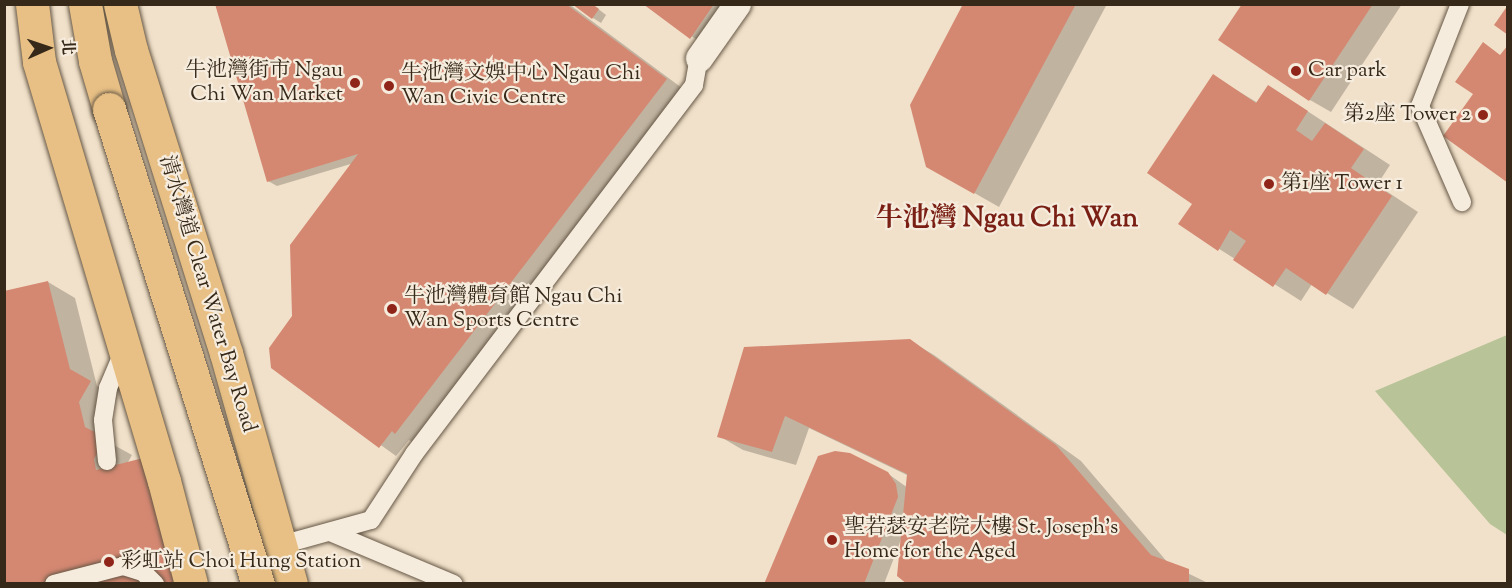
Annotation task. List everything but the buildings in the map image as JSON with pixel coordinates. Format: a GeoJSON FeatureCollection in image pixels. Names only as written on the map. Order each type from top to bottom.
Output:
{"type":"FeatureCollection","features":[{"type":"Feature","properties":{"kind":"main road"},"geometry":{"type":"LineString","coordinates":[[30,4],[39,62],[191,584]]}},
{"type":"Feature","properties":{"kind":"main road"},"geometry":{"type":"LineString","coordinates":[[85,4],[94,61],[258,584]]}},
{"type":"Feature","properties":{"kind":"main road","name":"清水灣道 Clear Water Bay Road"},"geometry":{"type":"LineString","coordinates":[[120,4],[131,50],[223,342],[291,584]]}},
{"type":"Feature","properties":{"kind":"street"},"geometry":{"type":"LineString","coordinates":[[699,58],[737,4]]}},
{"type":"Feature","properties":{"kind":"lane"},"geometry":{"type":"LineString","coordinates":[[1460,4],[1420,105],[1462,202]]}},
{"type":"Feature","properties":{"kind":"lane"},"geometry":{"type":"LineString","coordinates":[[281,545],[371,520],[414,454],[694,85],[699,58]]}},
{"type":"Feature","properties":{"kind":"lane"},"geometry":{"type":"LineString","coordinates":[[107,461],[103,420],[108,388],[124,348]]}},
{"type":"Feature","properties":{"kind":"lane"},"geometry":{"type":"LineString","coordinates":[[330,532],[454,584]]}},
{"type":"Feature","properties":{"kind":"lane"},"geometry":{"type":"LineString","coordinates":[[54,584],[94,578],[123,566],[143,572],[155,584]]}},
{"type":"Feature","properties":{"kind":"green space"},"geometry":{"type":"Polygon","coordinates":[[[1507,335],[1507,535],[1490,524],[1375,391],[1507,335]]]}},
{"type":"Feature","properties":{"kind":"place","name":"Car park"},"geometry":{"type":"Point","coordinates":[1296,71]}},
{"type":"Feature","properties":{"kind":"place","name":"牛池灣街市 Ngau Chi Wan Market"},"geometry":{"type":"Point","coordinates":[355,83]}},
{"type":"Feature","properties":{"kind":"place","name":"牛池灣文娛中心 Ngau Chi Wan Civic Centre"},"geometry":{"type":"Point","coordinates":[389,86]}},
{"type":"Feature","properties":{"kind":"place","name":"第2座 Tower 2"},"geometry":{"type":"Point","coordinates":[1483,115]}},
{"type":"Feature","properties":{"kind":"place","name":"第1座 Tower 1"},"geometry":{"type":"Point","coordinates":[1269,184]}},
{"type":"Feature","properties":{"kind":"place","name":"牛池灣體育館 Ngau Chi Wan Sports Centre"},"geometry":{"type":"Point","coordinates":[392,309]}},
{"type":"Feature","properties":{"kind":"place","name":"聖若瑟安老院大樓 St. Joseph's Home for the Aged"},"geometry":{"type":"Point","coordinates":[832,540]}},
{"type":"Feature","properties":{"kind":"place","name":"彩虹站 Choi Hung Station"},"geometry":{"type":"Point","coordinates":[109,562]}},
{"type":"Feature","properties":{"kind":"district","name":"牛池灣 Ngau Chi Wan"},"geometry":{"type":"Point","coordinates":[1007,220]}}]}
